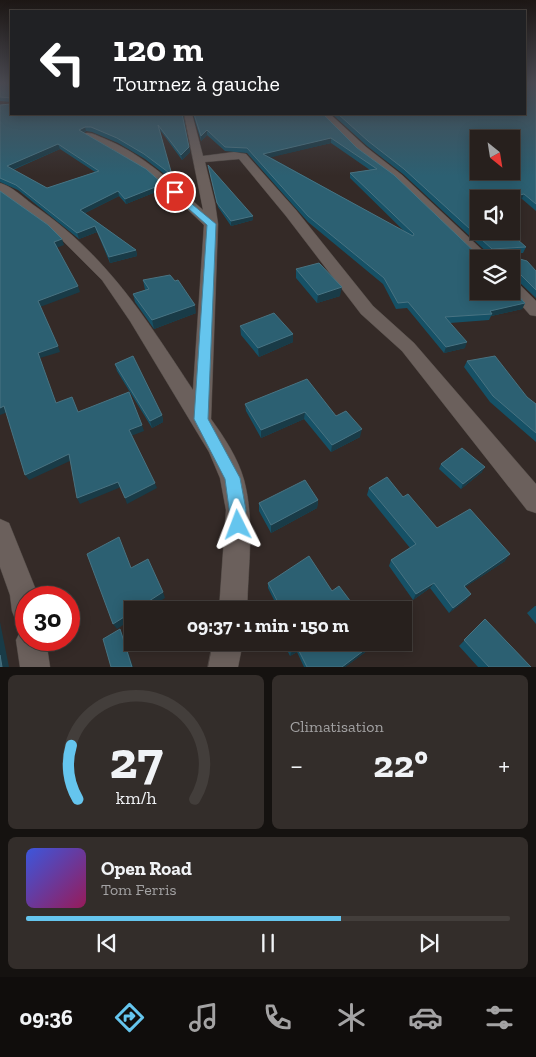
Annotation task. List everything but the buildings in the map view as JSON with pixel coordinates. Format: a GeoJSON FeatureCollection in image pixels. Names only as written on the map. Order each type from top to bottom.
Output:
{"type":"FeatureCollection","features":[{"type":"Feature","properties":{"kind":"street"},"geometry":{"type":"LineString","coordinates":[[188,115],[210,203],[211,224],[201,419]]}},
{"type":"Feature","properties":{"kind":"street"},"geometry":{"type":"LineString","coordinates":[[325,115],[398,177],[475,250]]}},
{"type":"Feature","properties":{"kind":"street"},"geometry":{"type":"LineString","coordinates":[[87,135],[116,147],[140,162],[160,177],[211,224]]}},
{"type":"Feature","properties":{"kind":"street"},"geometry":{"type":"LineString","coordinates":[[198,160],[234,155],[242,156],[285,206],[367,310],[408,347],[536,502]]}},
{"type":"Feature","properties":{"kind":"street"},"geometry":{"type":"LineString","coordinates":[[0,187],[56,226],[107,277],[137,318],[170,373],[201,419],[232,478],[238,510],[233,601]]}},
{"type":"Feature","properties":{"kind":"street"},"geometry":{"type":"LineString","coordinates":[[520,294],[536,311]]}},
{"type":"Feature","properties":{"kind":"street"},"geometry":{"type":"LineString","coordinates":[[0,532],[21,586]]}},
{"type":"Feature","properties":{"kind":"street"},"geometry":{"type":"LineString","coordinates":[[33,651],[35,667]]}},
{"type":"Feature","properties":{"kind":"street"},"geometry":{"type":"LineString","coordinates":[[223,667],[226,651]]}},
{"type":"Feature","properties":{"kind":"route"},"geometry":{"type":"LineString","coordinates":[[175,192],[211,224],[201,419],[218,448],[232,478],[238,510],[238,525]]}}]}
